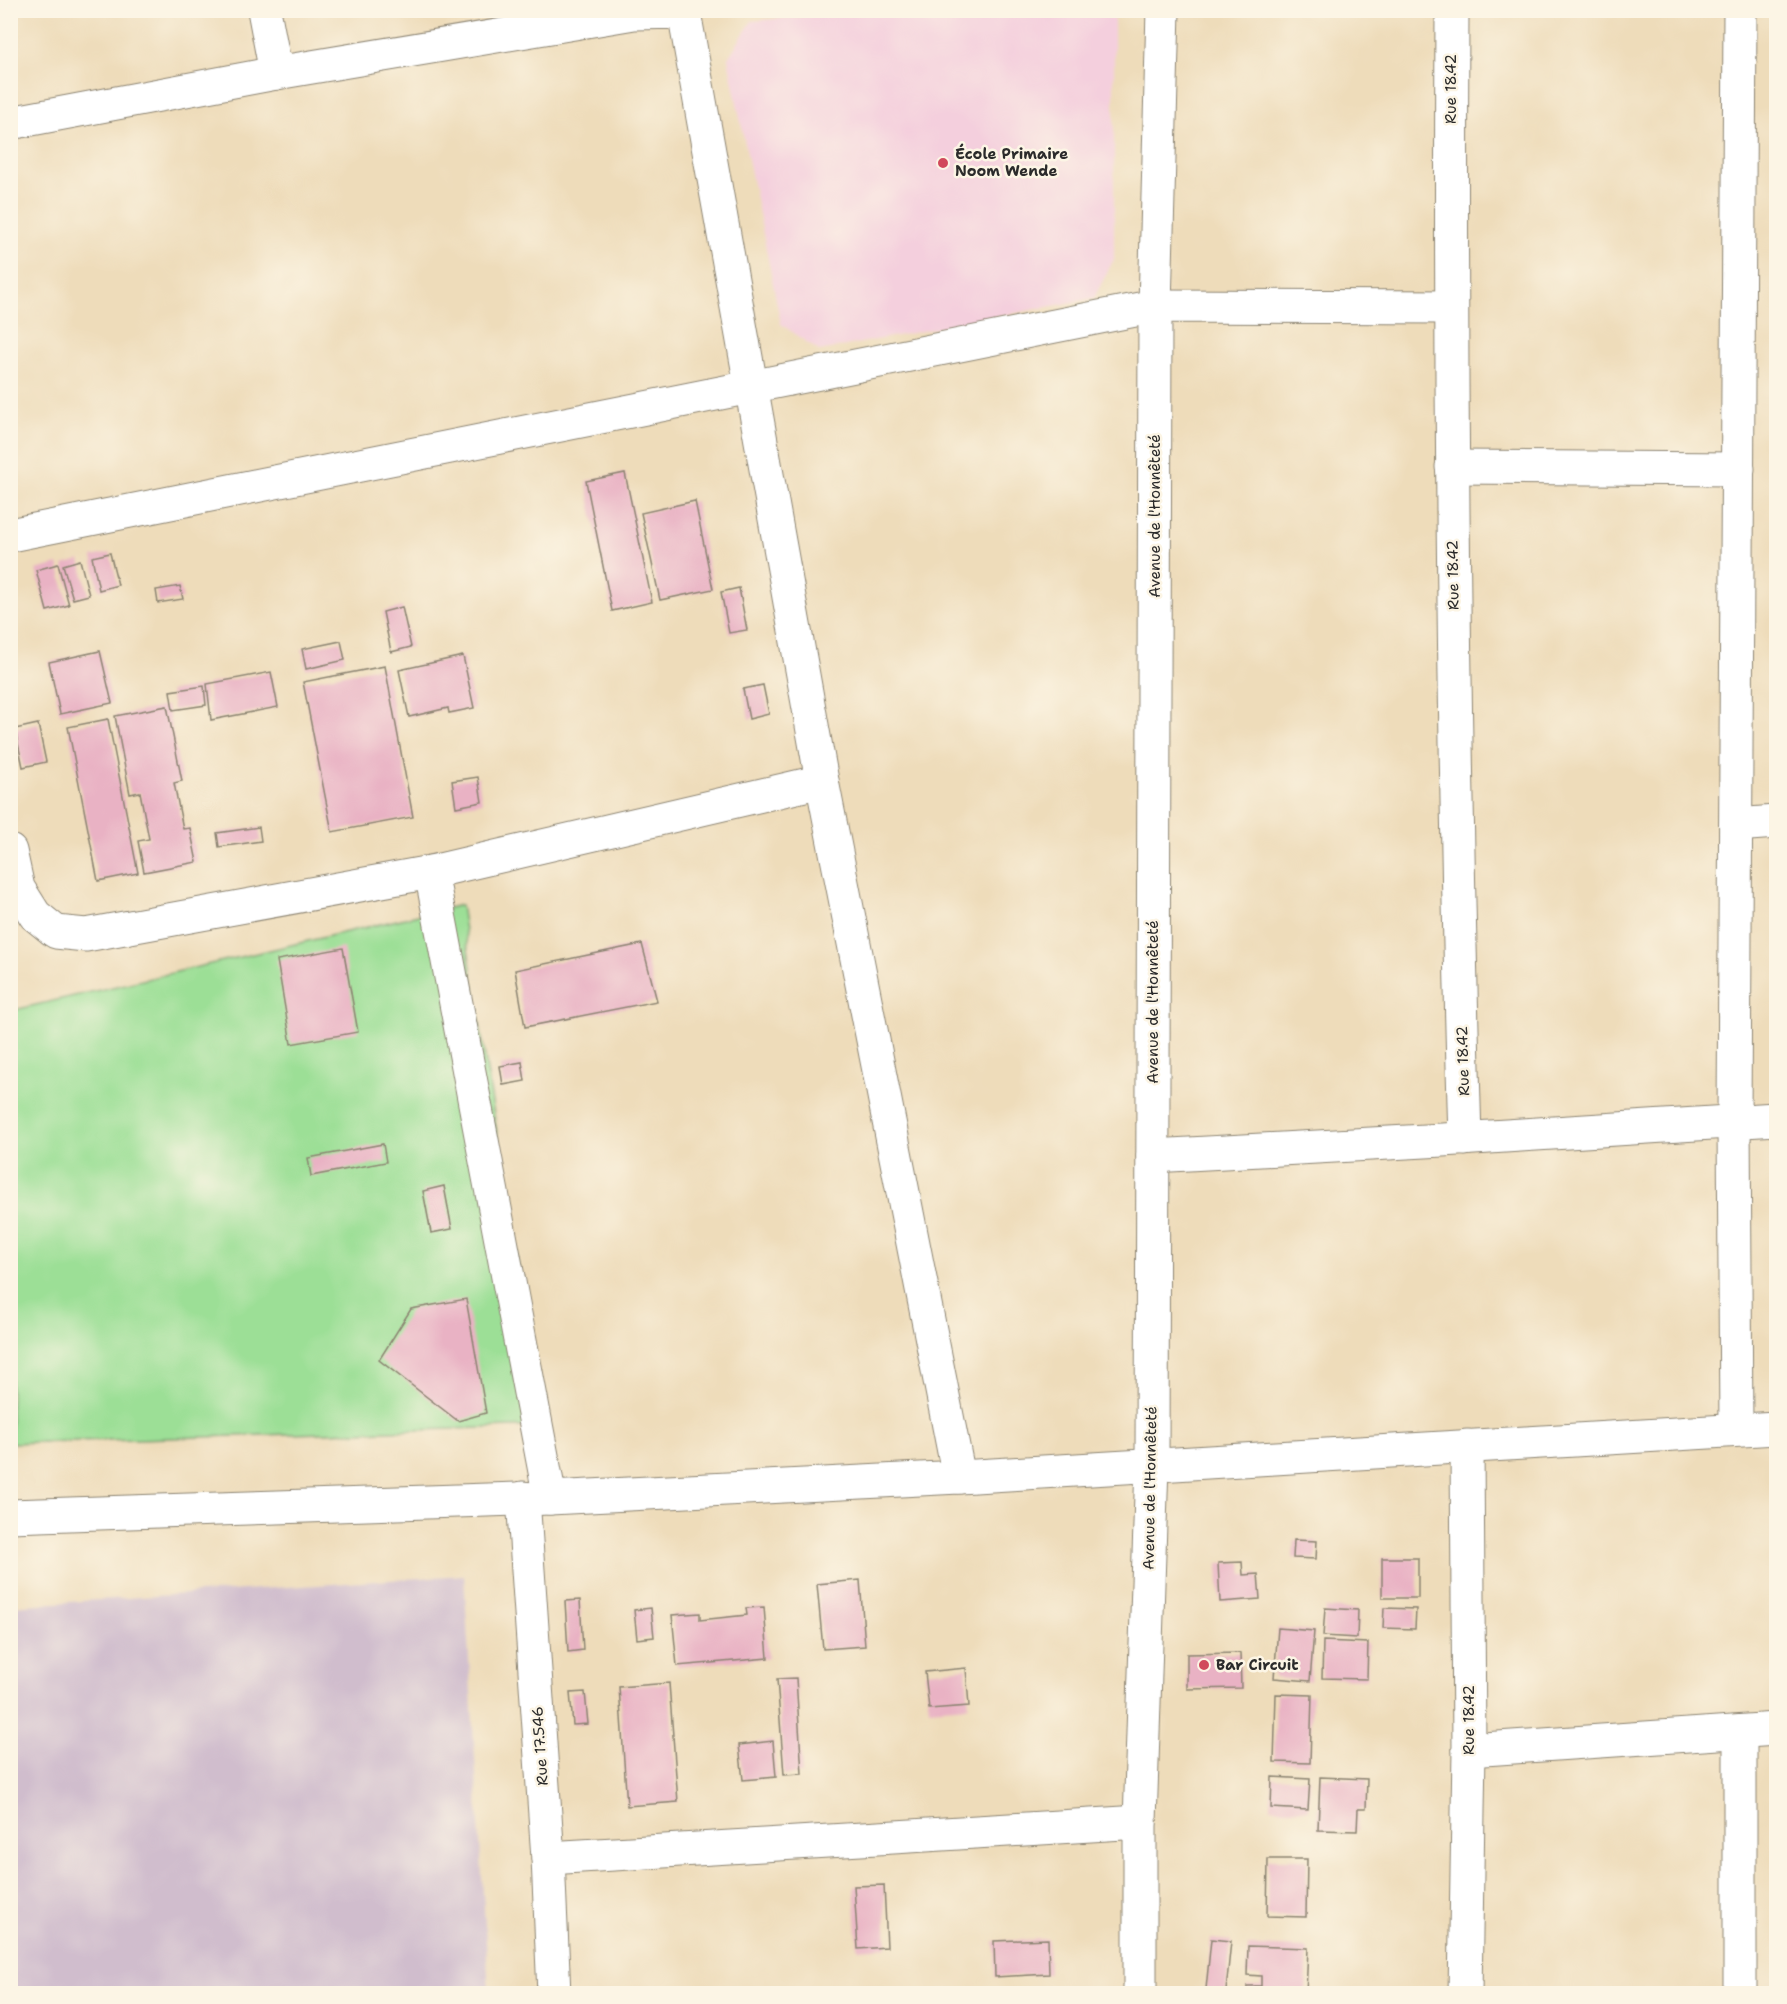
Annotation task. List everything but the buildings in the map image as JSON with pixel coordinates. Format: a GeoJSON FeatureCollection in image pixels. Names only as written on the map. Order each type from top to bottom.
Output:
{"type":"FeatureCollection","features":[{"type":"Feature","properties":{"kind":"street"},"geometry":{"type":"LineString","coordinates":[[264,10],[276,73]]}},
{"type":"Feature","properties":{"kind":"street","name":"Avenue de l'Honnêteté"},"geometry":{"type":"LineString","coordinates":[[1140,1994],[1140,1822],[1152,1465],[1155,306],[1163,10]]}},
{"type":"Feature","properties":{"kind":"street","name":"Rue 18.42"},"geometry":{"type":"LineString","coordinates":[[1452,10],[1450,307],[1458,887],[1465,1139]]}},
{"type":"Feature","properties":{"kind":"street"},"geometry":{"type":"LineString","coordinates":[[1736,1431],[1734,1121],[1740,10]]}},
{"type":"Feature","properties":{"kind":"street"},"geometry":{"type":"LineString","coordinates":[[10,123],[276,73],[634,12],[684,12],[822,781],[959,1477]]}},
{"type":"Feature","properties":{"kind":"street"},"geometry":{"type":"LineString","coordinates":[[10,536],[1155,306],[1450,307]]}},
{"type":"Feature","properties":{"kind":"street"},"geometry":{"type":"LineString","coordinates":[[1452,467],[1738,469]]}},
{"type":"Feature","properties":{"kind":"street"},"geometry":{"type":"LineString","coordinates":[[10,851],[18,888],[35,915],[56,932],[86,935],[431,872],[822,781]]}},
{"type":"Feature","properties":{"kind":"street"},"geometry":{"type":"LineString","coordinates":[[1736,825],[1776,822]]}},
{"type":"Feature","properties":{"kind":"street","name":"Rue 17.546"},"geometry":{"type":"LineString","coordinates":[[431,872],[536,1498],[554,1994]]}},
{"type":"Feature","properties":{"kind":"street"},"geometry":{"type":"LineString","coordinates":[[1153,1156],[1776,1119]]}},
{"type":"Feature","properties":{"kind":"street"},"geometry":{"type":"LineString","coordinates":[[10,1515],[536,1498],[959,1477],[1776,1428]]}},
{"type":"Feature","properties":{"kind":"street","name":"Rue 18.42"},"geometry":{"type":"LineString","coordinates":[[1466,1994],[1469,1750],[1467,1446]]}},
{"type":"Feature","properties":{"kind":"street"},"geometry":{"type":"LineString","coordinates":[[1469,1750],[1776,1729]]}},
{"type":"Feature","properties":{"kind":"street"},"geometry":{"type":"LineString","coordinates":[[1740,1732],[1740,1994]]}},
{"type":"Feature","properties":{"kind":"street"},"geometry":{"type":"LineString","coordinates":[[548,1858],[1140,1822]]}},
{"type":"Feature","properties":{"kind":"shaded area"},"geometry":{"type":"Polygon","coordinates":[[[863,11],[1114,11],[1114,259],[1094,298],[819,351],[781,324],[728,58],[752,21],[863,11]]]}},
{"type":"Feature","properties":{"kind":"shaded area"},"geometry":{"type":"Polygon","coordinates":[[[464,1575],[489,1993],[11,1993],[11,1606],[464,1575]]]}},
{"type":"Feature","properties":{"kind":"green space"},"geometry":{"type":"Polygon","coordinates":[[[461,905],[543,1426],[11,1443],[10,1011],[461,905]]]}},
{"type":"Feature","properties":{"kind":"place","name":"École Primaire Noom Wende"},"geometry":{"type":"Point","coordinates":[943,163]}},
{"type":"Feature","properties":{"kind":"place","name":"Bar Circuit"},"geometry":{"type":"Point","coordinates":[1204,1665]}}]}
